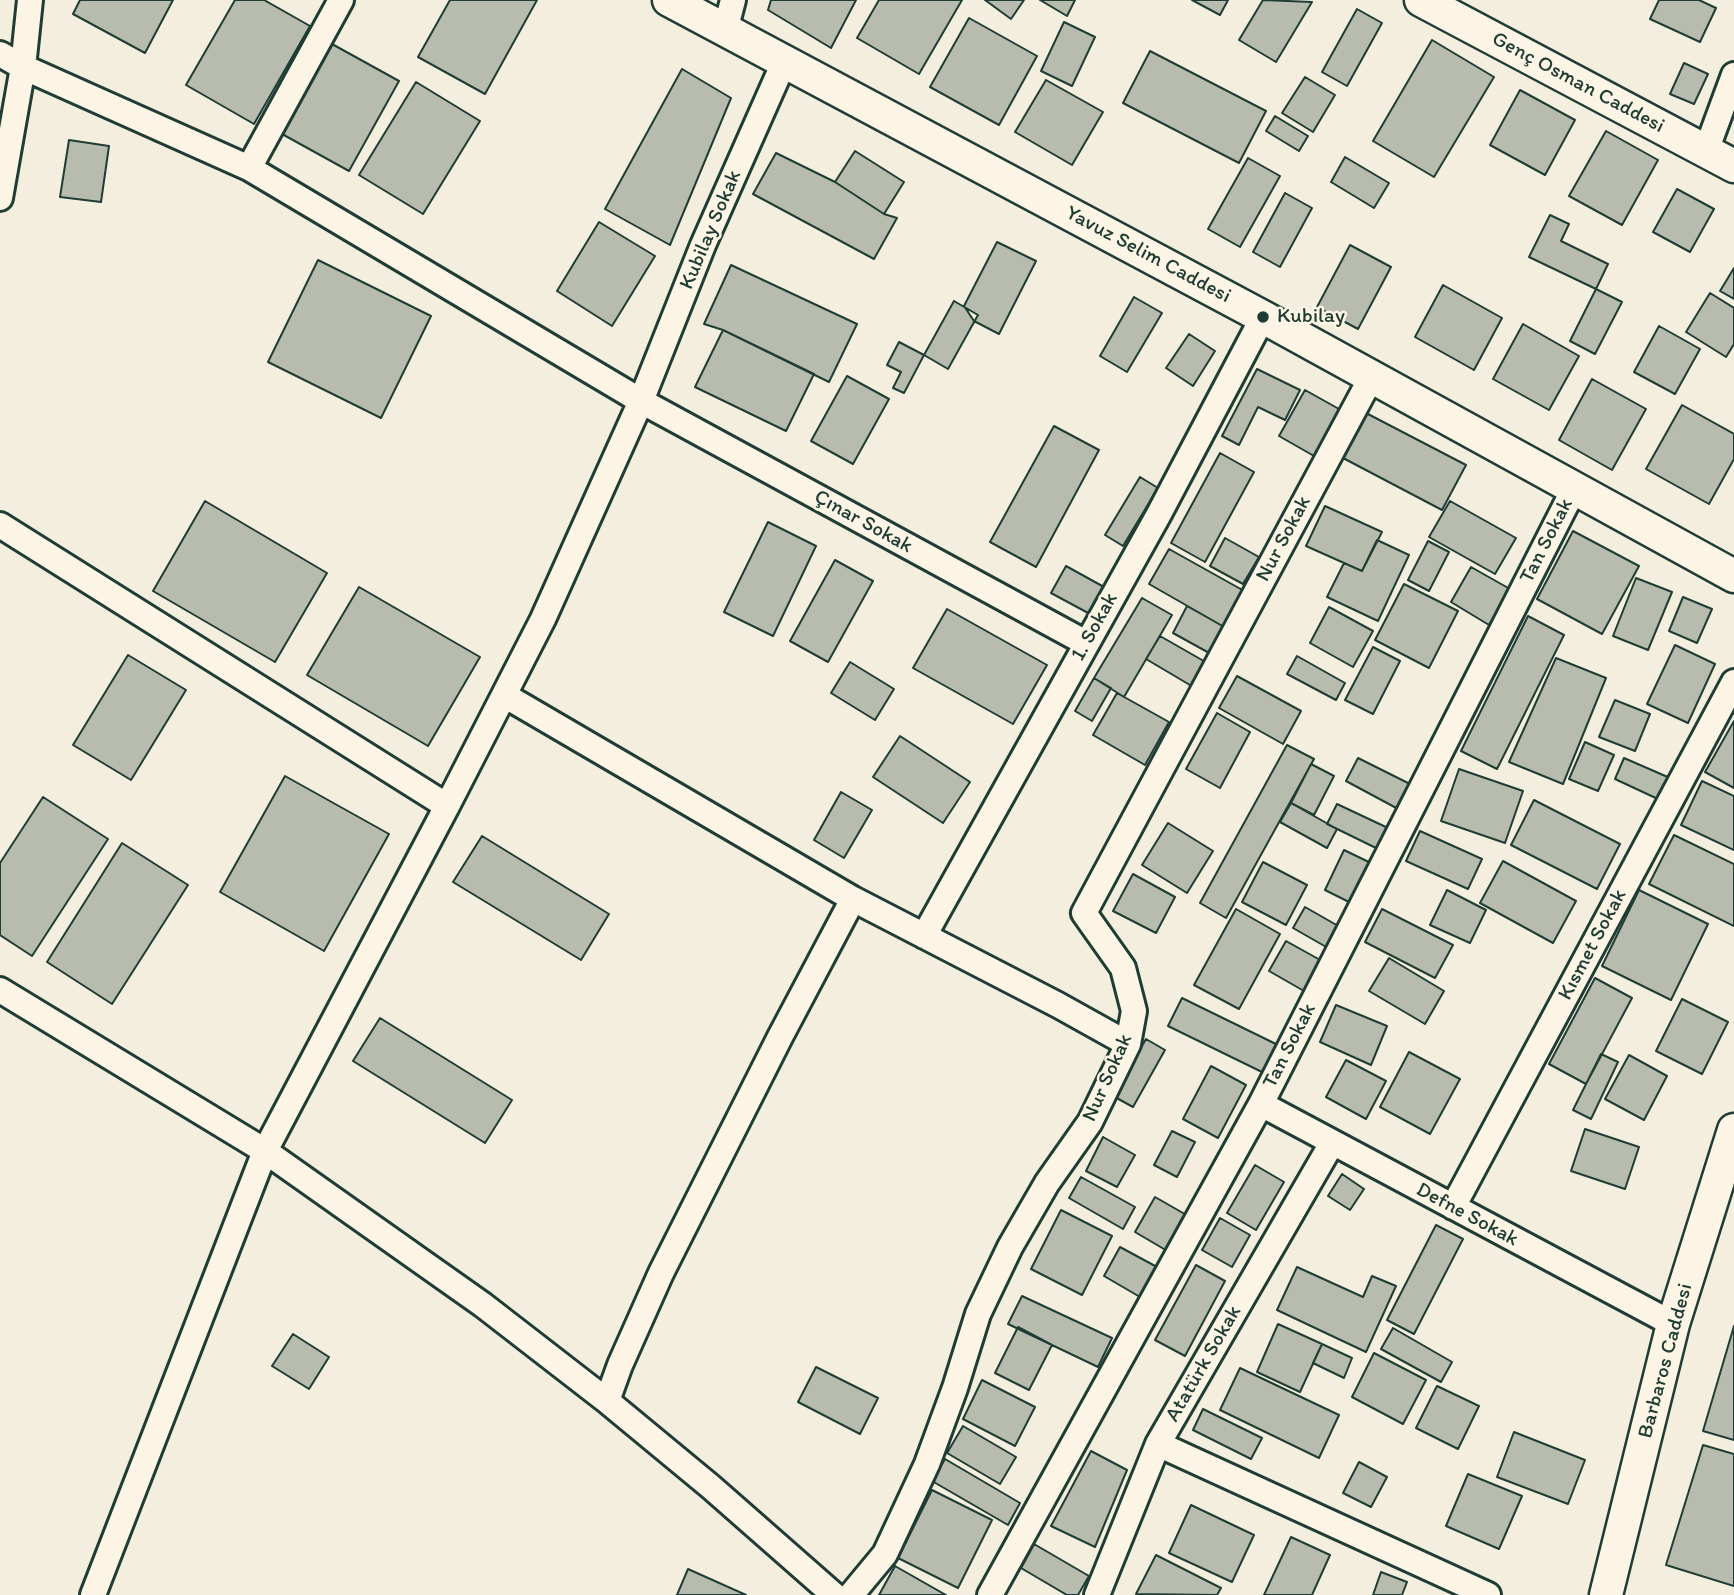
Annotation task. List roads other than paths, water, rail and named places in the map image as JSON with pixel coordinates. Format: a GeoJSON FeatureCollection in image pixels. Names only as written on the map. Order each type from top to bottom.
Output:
{"type":"FeatureCollection","features":[{"type":"Feature","properties":{"kind":"street"},"geometry":{"type":"LineString","coordinates":[[0,198],[23,67],[30,0]]}},
{"type":"Feature","properties":{"kind":"street"},"geometry":{"type":"LineString","coordinates":[[250,168],[341,0]]}},
{"type":"Feature","properties":{"kind":"street","name":"Yavuz Selim Caddesi"},"geometry":{"type":"LineString","coordinates":[[669,0],[1263,317],[1734,576]]}},
{"type":"Feature","properties":{"kind":"street"},"geometry":{"type":"LineString","coordinates":[[725,30],[733,0]]}},
{"type":"Feature","properties":{"kind":"street","name":"Genç Osman Caddesi"},"geometry":{"type":"LineString","coordinates":[[1421,0],[1734,166]]}},
{"type":"Feature","properties":{"kind":"street","name":"Çınar Sokak"},"geometry":{"type":"LineString","coordinates":[[0,54],[23,67],[250,168],[641,401],[1086,643]]}},
{"type":"Feature","properties":{"kind":"street","name":"Kubilay Sokak"},"geometry":{"type":"LineString","coordinates":[[93,1595],[265,1150],[543,619],[641,401],[703,245],[785,61]]}},
{"type":"Feature","properties":{"kind":"street"},"geometry":{"type":"LineString","coordinates":[[1706,151],[1734,75]]}},
{"type":"Feature","properties":{"kind":"street","name":"1. Sokak"},"geometry":{"type":"LineString","coordinates":[[924,936],[1159,514],[1263,317]]}},
{"type":"Feature","properties":{"kind":"street","name":"Nur Sokak"},"geometry":{"type":"LineString","coordinates":[[851,1595],[885,1555],[927,1464],[978,1314],[1010,1247],[1047,1183],[1090,1122],[1128,1044],[1134,1011],[1123,968],[1084,913],[1371,378]]}},
{"type":"Feature","properties":{"kind":"street","name":"Tan Sokak"},"geometry":{"type":"LineString","coordinates":[[989,1595],[1261,1104],[1574,489]]}},
{"type":"Feature","properties":{"kind":"street"},"geometry":{"type":"LineString","coordinates":[[0,525],[447,806]]}},
{"type":"Feature","properties":{"kind":"street","name":"Kısmet Sokak"},"geometry":{"type":"LineString","coordinates":[[1452,1207],[1734,682]]}},
{"type":"Feature","properties":{"kind":"street"},"geometry":{"type":"LineString","coordinates":[[504,695],[853,899],[1128,1044]]}},
{"type":"Feature","properties":{"kind":"street"},"geometry":{"type":"LineString","coordinates":[[607,1401],[661,1273],[853,899]]}},
{"type":"Feature","properties":{"kind":"street"},"geometry":{"type":"LineString","coordinates":[[0,990],[265,1150],[483,1305],[607,1401],[834,1595]]}},
{"type":"Feature","properties":{"kind":"street","name":"Defne Sokak"},"geometry":{"type":"LineString","coordinates":[[1261,1104],[1673,1324]]}},
{"type":"Feature","properties":{"kind":"street","name":"Barbaros Caddesi"},"geometry":{"type":"LineString","coordinates":[[1606,1595],[1673,1324],[1734,1129]]}},
{"type":"Feature","properties":{"kind":"street","name":"Atatürk Sokak"},"geometry":{"type":"LineString","coordinates":[[1097,1595],[1158,1444],[1332,1143]]}},
{"type":"Feature","properties":{"kind":"street"},"geometry":{"type":"LineString","coordinates":[[1158,1444],[1488,1595]]}},
{"type":"Feature","properties":{"kind":"place","name":"Kubilay"},"geometry":{"type":"Point","coordinates":[1263,317]}}]}
